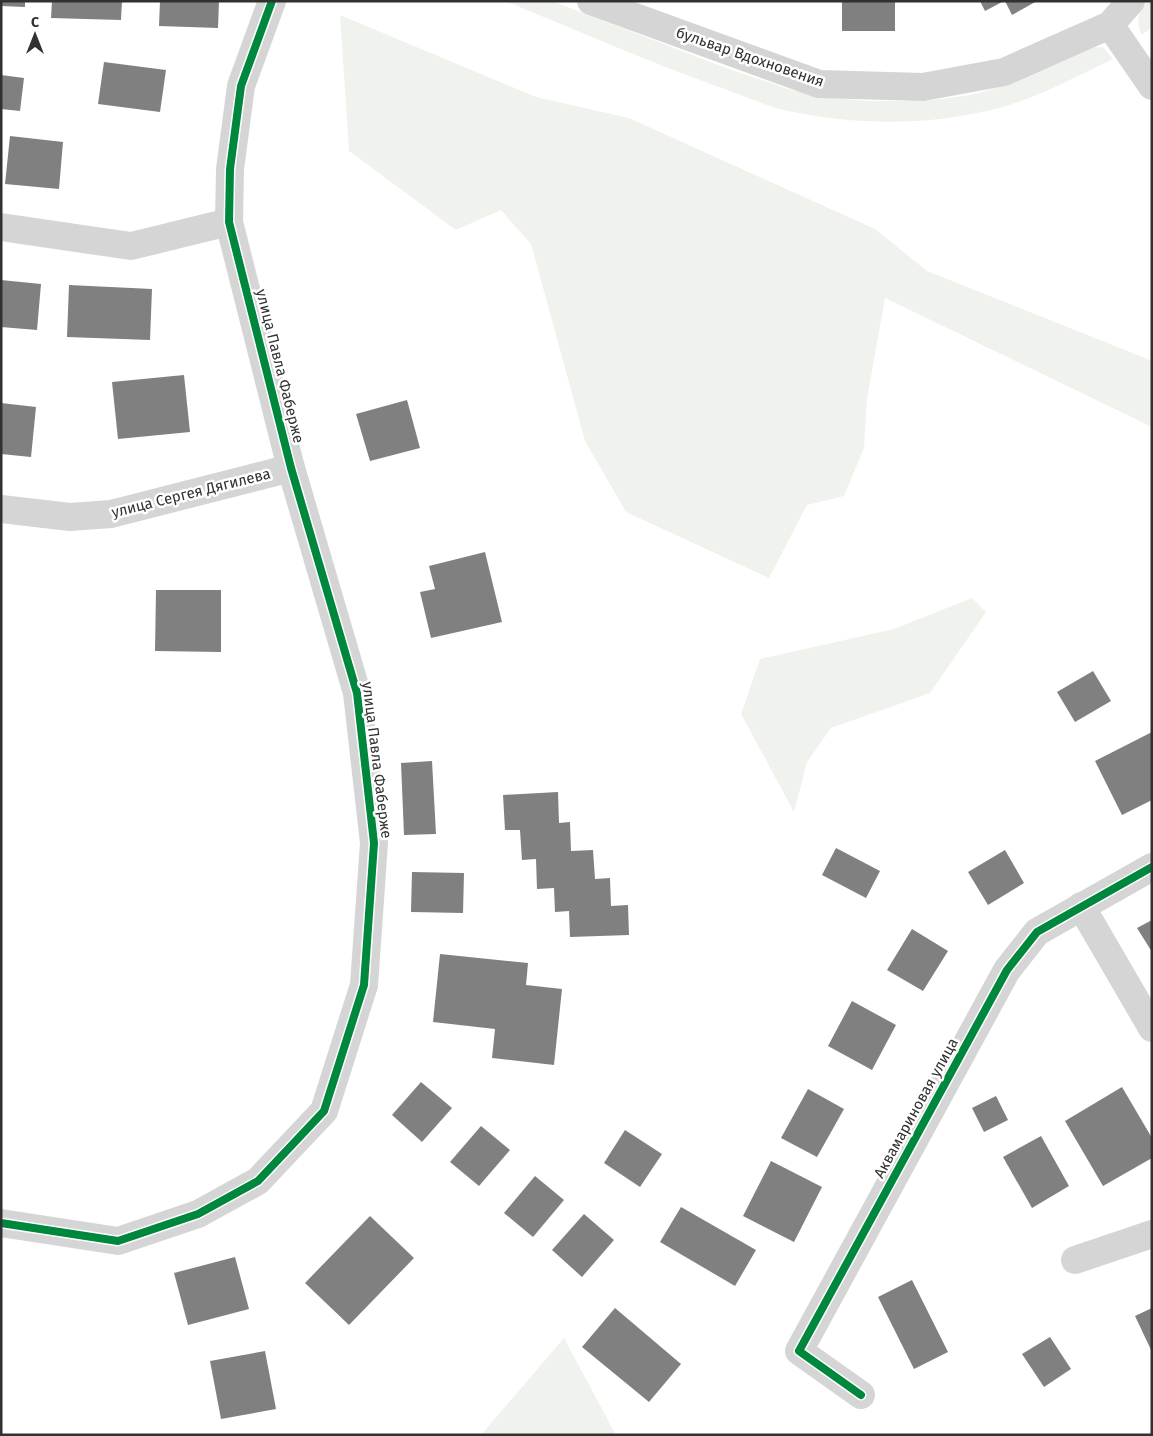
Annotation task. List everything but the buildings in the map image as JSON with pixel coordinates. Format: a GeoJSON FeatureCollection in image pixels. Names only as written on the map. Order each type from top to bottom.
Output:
{"type":"FeatureCollection","features":[{"type":"Feature","properties":{"kind":"street","name":"улица Павла Фаберже"},"geometry":{"type":"LineString","coordinates":[[1,1223],[118,1241],[198,1214],[258,1181],[324,1111],[364,985],[374,843],[358,693],[291,468],[230,222],[230,169],[241,86],[272,1]]}},
{"type":"Feature","properties":{"kind":"street","name":"бульвар Вдохновения"},"geometry":{"type":"LineString","coordinates":[[591,1],[620,6],[819,84],[923,87],[1004,72],[1110,25],[1131,1]]}},
{"type":"Feature","properties":{"kind":"street"},"geometry":{"type":"LineString","coordinates":[[1110,25],[1152,86]]}},
{"type":"Feature","properties":{"kind":"street"},"geometry":{"type":"LineString","coordinates":[[1,227],[131,246],[230,222]]}},
{"type":"Feature","properties":{"kind":"street","name":"улица Сергея Дягилева"},"geometry":{"type":"LineString","coordinates":[[1,509],[70,517],[111,514],[291,468]]}},
{"type":"Feature","properties":{"kind":"street","name":"Аквамариновая улица"},"geometry":{"type":"LineString","coordinates":[[861,1395],[799,1351],[1007,970],[1037,932],[1152,867]]}},
{"type":"Feature","properties":{"kind":"street"},"geometry":{"type":"LineString","coordinates":[[1081,906],[1152,1028]]}},
{"type":"Feature","properties":{"kind":"street"},"geometry":{"type":"LineString","coordinates":[[1075,1260],[1152,1234]]}},
{"type":"Feature","properties":{"kind":"shaded area"},"geometry":{"type":"Polygon","coordinates":[[[505,1],[552,1],[726,68],[792,90],[824,97],[868,101],[924,101],[971,95],[1013,83],[1088,48],[1103,47],[1113,59],[1038,94],[991,110],[940,119],[915,121],[889,122],[839,119],[788,111],[761,103],[636,55],[505,1]]]}},
{"type":"Feature","properties":{"kind":"shaded area"},"geometry":{"type":"Polygon","coordinates":[[[1148,1],[1152,1],[1152,27],[1142,35],[1138,21],[1142,9],[1148,1]]]}},
{"type":"Feature","properties":{"kind":"shaded area"},"geometry":{"type":"Polygon","coordinates":[[[340,15],[536,97],[629,118],[875,229],[927,271],[1150,360],[1152,362],[1152,427],[885,298],[867,399],[864,448],[844,496],[807,505],[769,578],[626,512],[585,441],[531,244],[501,210],[456,230],[349,151],[340,15]]]}},
{"type":"Feature","properties":{"kind":"shaded area"},"geometry":{"type":"Polygon","coordinates":[[[972,598],[986,612],[930,693],[831,728],[807,762],[794,812],[741,714],[760,659],[894,629],[972,598]]]}},
{"type":"Feature","properties":{"kind":"shaded area"},"geometry":{"type":"Polygon","coordinates":[[[564,1338],[616,1435],[481,1435],[564,1338]]]}},
{"type":"Feature","properties":{"kind":"cycle path"},"geometry":{"type":"LineString","coordinates":[[1,1223],[118,1241],[198,1214],[258,1181],[324,1111],[364,985],[374,843],[357,693],[291,468],[229,222],[230,169],[241,86],[272,1]]}},
{"type":"Feature","properties":{"kind":"cycle path"},"geometry":{"type":"LineString","coordinates":[[861,1395],[799,1351],[1007,970],[1037,932],[1152,867]]}}]}
